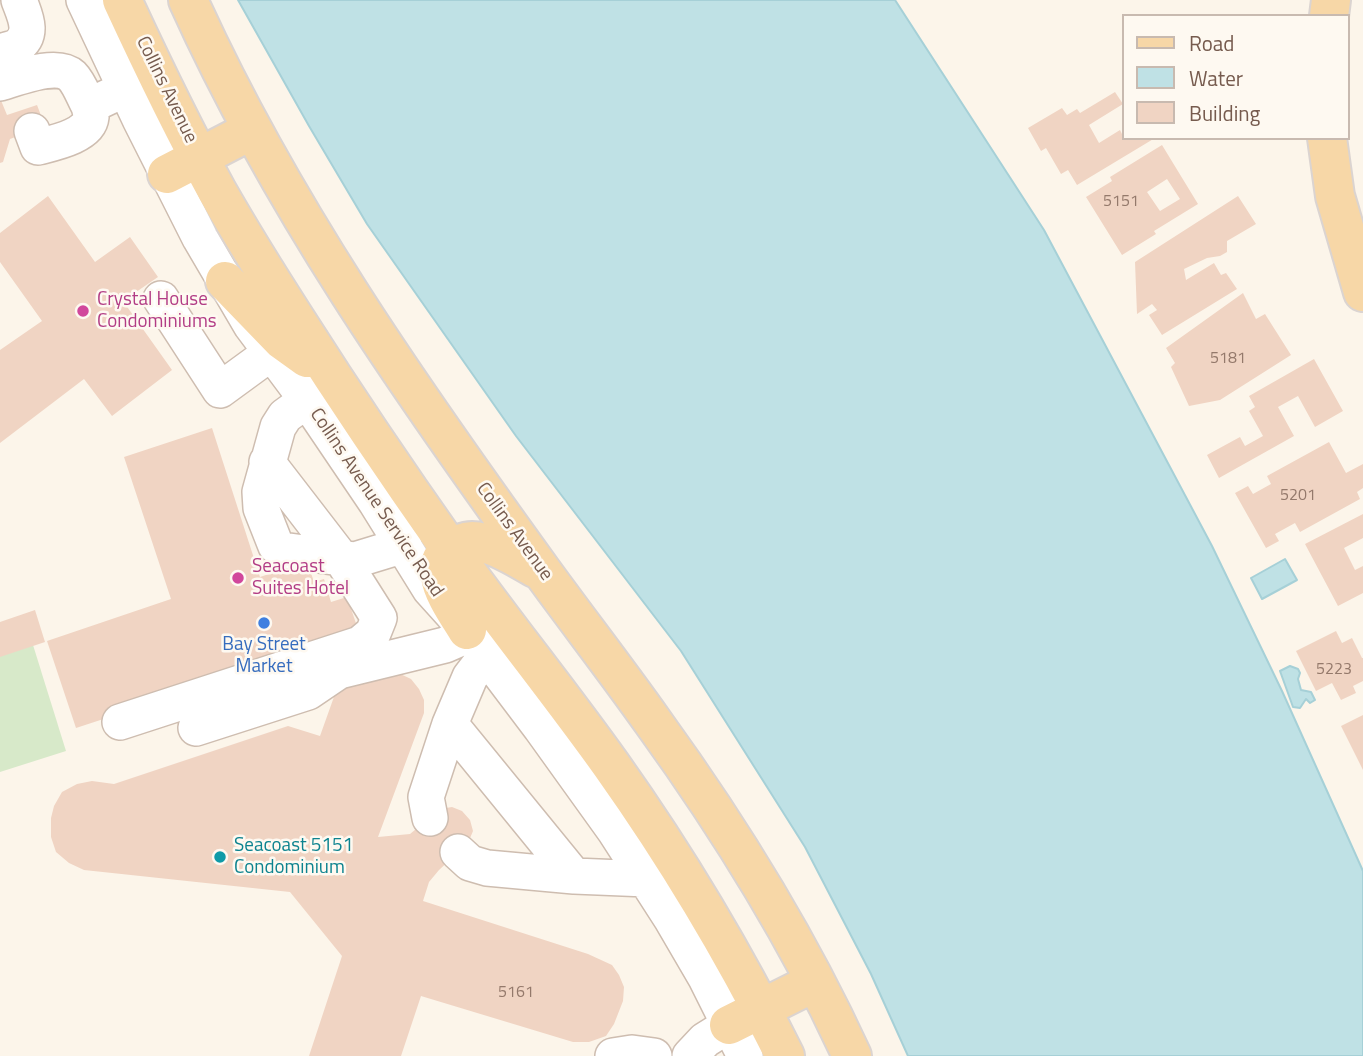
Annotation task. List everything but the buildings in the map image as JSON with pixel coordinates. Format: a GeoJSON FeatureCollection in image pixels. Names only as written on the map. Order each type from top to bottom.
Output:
{"type":"FeatureCollection","features":[{"type":"Feature","properties":{"kind":"main road","name":"Collins Avenue"},"geometry":{"type":"LineString","coordinates":[[122,0],[149,58],[183,166],[219,195],[277,290],[319,388],[451,549],[611,765],[704,906],[745,1030],[785,1056]]}},
{"type":"Feature","properties":{"kind":"main road","name":"Collins Avenue"},"geometry":{"type":"LineString","coordinates":[[188,0],[252,130],[355,302],[454,450],[703,793],[766,893],[852,1056]]}},
{"type":"Feature","properties":{"kind":"main road"},"geometry":{"type":"LineString","coordinates":[[183,166],[252,130]]}},
{"type":"Feature","properties":{"kind":"main road"},"geometry":{"type":"LineString","coordinates":[[1326,140],[1335,196],[1360,275]]}},
{"type":"Feature","properties":{"kind":"main road"},"geometry":{"type":"LineString","coordinates":[[225,281],[282,340],[319,388]]}},
{"type":"Feature","properties":{"kind":"main road"},"geometry":{"type":"LineString","coordinates":[[474,640],[443,588],[440,565],[443,556],[461,542],[472,541],[484,543],[542,571]]}},
{"type":"Feature","properties":{"kind":"main road"},"geometry":{"type":"LineString","coordinates":[[745,1030],[815,982]]}},
{"type":"Feature","properties":{"kind":"street"},"geometry":{"type":"LineString","coordinates":[[19,0],[28,25],[26,36],[16,47],[19,107]]}},
{"type":"Feature","properties":{"kind":"street","name":"Collins Avenue Service Road"},"geometry":{"type":"LineString","coordinates":[[84,0],[125,89],[183,166],[200,238],[251,325],[272,352],[319,388],[430,589],[474,640],[579,780],[647,879],[706,978],[745,1030]]}},
{"type":"Feature","properties":{"kind":"street"},"geometry":{"type":"LineString","coordinates":[[49,70],[63,71],[72,75],[89,106],[91,118],[88,126],[79,134],[19,107],[49,70]]}},
{"type":"Feature","properties":{"kind":"street"},"geometry":{"type":"LineString","coordinates":[[89,106],[125,89]]}},
{"type":"Feature","properties":{"kind":"street"},"geometry":{"type":"LineString","coordinates":[[161,299],[220,390],[272,352]]}},
{"type":"Feature","properties":{"kind":"street"},"geometry":{"type":"LineString","coordinates":[[319,388],[285,416],[278,427],[267,462],[260,492],[261,508],[276,546],[282,550],[355,560],[404,545]]}},
{"type":"Feature","properties":{"kind":"street"},"geometry":{"type":"LineString","coordinates":[[120,722],[360,644],[373,633],[379,618],[341,558]]}},
{"type":"Feature","properties":{"kind":"street"},"geometry":{"type":"LineString","coordinates":[[195,727],[308,692],[340,671],[474,640],[470,677],[450,724],[426,796],[430,818]]}},
{"type":"Feature","properties":{"kind":"street"},"geometry":{"type":"LineString","coordinates":[[450,724],[574,876]]}},
{"type":"Feature","properties":{"kind":"street"},"geometry":{"type":"LineString","coordinates":[[458,852],[470,863],[487,868],[647,879]]}},
{"type":"Feature","properties":{"kind":"street"},"geometry":{"type":"LineString","coordinates":[[691,1056],[705,1040],[745,1030]]}},
{"type":"Feature","properties":{"kind":"street"},"geometry":{"type":"LineString","coordinates":[[613,1056],[632,1053],[654,1056]]}},
{"type":"Feature","properties":{"kind":"green space"},"geometry":{"type":"Polygon","coordinates":[[[33,645],[66,751],[0,772],[0,655],[33,645]]]}},
{"type":"Feature","properties":{"kind":"water"},"geometry":{"type":"Polygon","coordinates":[[[238,0],[895,0],[1044,230],[1212,546],[1282,691],[1363,871],[1363,1056],[908,1056],[871,974],[805,847],[681,651],[516,436],[367,224],[238,0]]]}},
{"type":"Feature","properties":{"kind":"water"},"geometry":{"type":"Polygon","coordinates":[[[1285,559],[1297,580],[1262,599],[1251,578],[1285,559]]]}},
{"type":"Feature","properties":{"kind":"water"},"geometry":{"type":"Polygon","coordinates":[[[1290,666],[1298,669],[1300,673],[1298,679],[1301,690],[1311,692],[1315,700],[1310,703],[1306,699],[1300,708],[1293,707],[1280,671],[1290,666]]]}},
{"type":"Feature","properties":{"kind":"place","name":"Crystal House Condominiums"},"geometry":{"type":"Point","coordinates":[83,311]}},
{"type":"Feature","properties":{"kind":"place","name":"Seacoast Suites Hotel"},"geometry":{"type":"Point","coordinates":[238,578]}},
{"type":"Feature","properties":{"kind":"place","name":"Bay Street Market"},"geometry":{"type":"Point","coordinates":[264,623]}},
{"type":"Feature","properties":{"kind":"place","name":"Seacoast 5151 Condominium"},"geometry":{"type":"Point","coordinates":[220,857]}}]}
